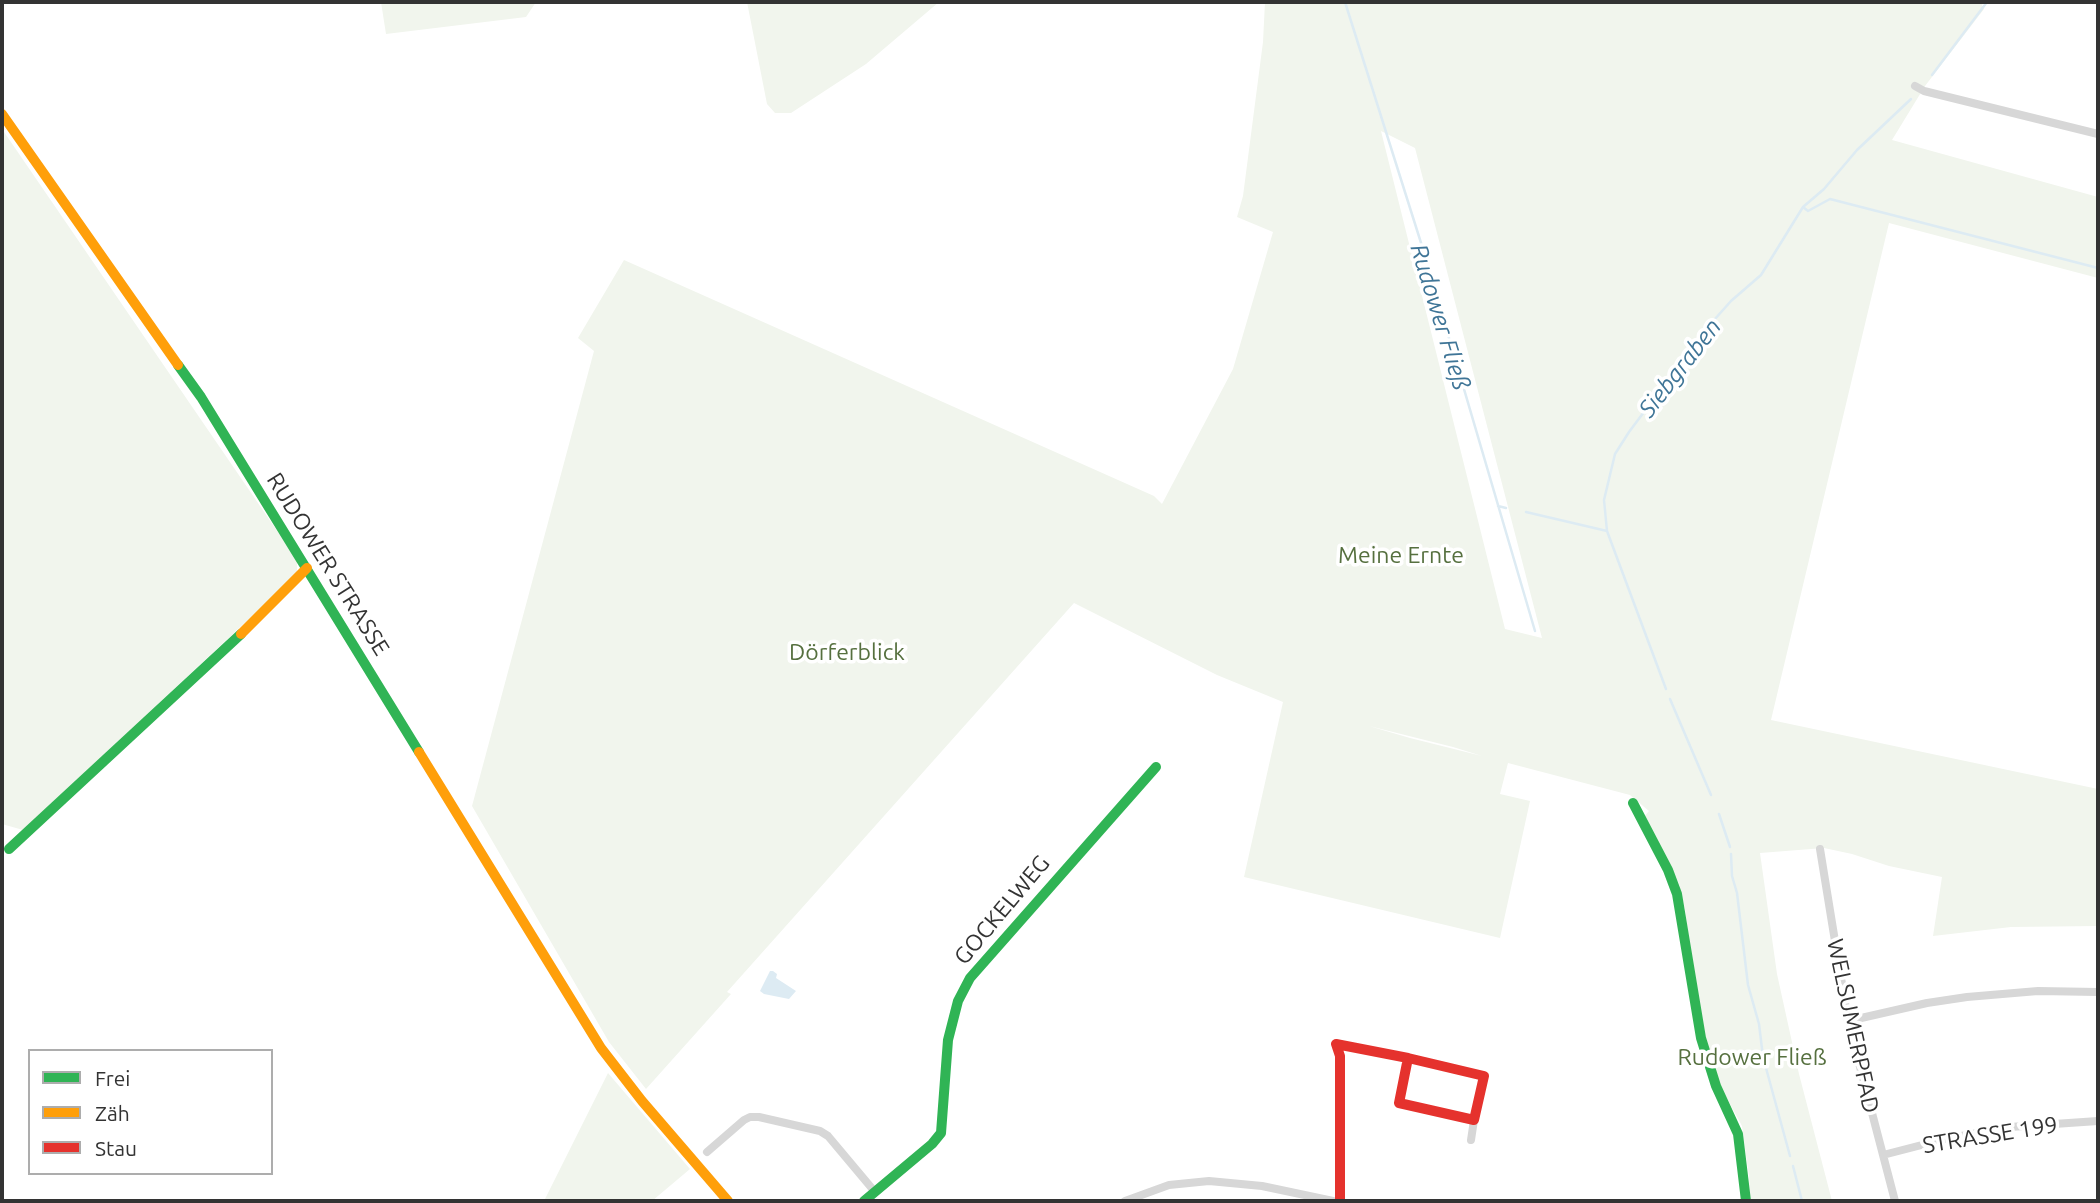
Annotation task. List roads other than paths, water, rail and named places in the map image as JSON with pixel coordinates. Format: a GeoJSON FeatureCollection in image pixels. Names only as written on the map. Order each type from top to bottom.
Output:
{"type":"FeatureCollection","features":[{"type":"Feature","properties":{"kind":"street"},"geometry":{"type":"LineString","coordinates":[[1915,86],[1924,91],[2098,134]]}},
{"type":"Feature","properties":{"kind":"street","name":"RUDOWER STRASSE"},"geometry":{"type":"LineString","coordinates":[[2,114],[201,397],[601,1048],[642,1101],[728,1201]]}},
{"type":"Feature","properties":{"kind":"street"},"geometry":{"type":"LineString","coordinates":[[9,849],[245,630],[307,568]]}},
{"type":"Feature","properties":{"kind":"street","name":"GOCKELWEG"},"geometry":{"type":"LineString","coordinates":[[864,1201],[932,1144],[941,1133],[948,1040],[958,1001],[970,978],[1156,767]]}},
{"type":"Feature","properties":{"kind":"street"},"geometry":{"type":"LineString","coordinates":[[1633,803],[1668,870],[1677,894],[1701,1038],[1716,1086],[1738,1134],[1746,1201]]}},
{"type":"Feature","properties":{"kind":"street","name":"WELSUMERPFAD"},"geometry":{"type":"LineString","coordinates":[[1820,849],[1848,1021],[1895,1201]]}},
{"type":"Feature","properties":{"kind":"street"},"geometry":{"type":"LineString","coordinates":[[1848,1021],[1967,997],[2038,991],[2098,992]]}},
{"type":"Feature","properties":{"kind":"street"},"geometry":{"type":"LineString","coordinates":[[1340,1201],[1340,1056],[1336,1044],[1484,1076],[1471,1140]]}},
{"type":"Feature","properties":{"kind":"street"},"geometry":{"type":"LineString","coordinates":[[1408,1058],[1399,1103],[1474,1120]]}},
{"type":"Feature","properties":{"kind":"street"},"geometry":{"type":"LineString","coordinates":[[707,1152],[744,1119],[750,1117],[808,1128],[828,1136],[875,1192]]}},
{"type":"Feature","properties":{"kind":"street","name":"STRASSE 199"},"geometry":{"type":"LineString","coordinates":[[1883,1156],[1945,1139],[2010,1127],[2098,1121]]}},
{"type":"Feature","properties":{"kind":"street"},"geometry":{"type":"LineString","coordinates":[[1125,1201],[1169,1185],[1209,1181],[1262,1186],[1334,1201]]}},
{"type":"Feature","properties":{"kind":"waterway","name":"Rudower Fließ"},"geometry":{"type":"LineString","coordinates":[[1345,2],[1422,246],[1535,631]]}},
{"type":"Feature","properties":{"kind":"waterway","name":"Siebgraben"},"geometry":{"type":"LineString","coordinates":[[1932,75],[1987,2]]}},
{"type":"Feature","properties":{"kind":"waterway","name":"Siebgraben"},"geometry":{"type":"LineString","coordinates":[[1666,689],[1607,531],[1604,500],[1615,454],[1706,329],[1731,301],[1761,275],[1803,207],[1824,189],[1857,150],[1911,99]]}},
{"type":"Feature","properties":{"kind":"waterway"},"geometry":{"type":"LineString","coordinates":[[1803,207],[1808,211],[1830,199],[2098,268]]}},
{"type":"Feature","properties":{"kind":"waterway","name":"Rudower Fließ"},"geometry":{"type":"LineString","coordinates":[[1498,506],[1506,508]]}},
{"type":"Feature","properties":{"kind":"waterway"},"geometry":{"type":"LineString","coordinates":[[1526,512],[1607,531]]}},
{"type":"Feature","properties":{"kind":"waterway","name":"Siebgraben"},"geometry":{"type":"LineString","coordinates":[[1670,699],[1711,795]]}},
{"type":"Feature","properties":{"kind":"waterway","name":"Siebgraben"},"geometry":{"type":"LineString","coordinates":[[1719,814],[1730,847]]}},
{"type":"Feature","properties":{"kind":"waterway","name":"Rudower Fließ"},"geometry":{"type":"LineString","coordinates":[[1731,854],[1748,985],[1759,1024],[1763,1057],[1790,1156]]}},
{"type":"Feature","properties":{"kind":"waterway","name":"Rudower Fließ"},"geometry":{"type":"LineString","coordinates":[[1793,1166],[1802,1201]]}},
{"type":"Feature","properties":{"kind":"park label","name":"Meine Ernte"},"geometry":{"type":"Point","coordinates":[1401,555]}},
{"type":"Feature","properties":{"kind":"park label","name":"Dörferblick"},"geometry":{"type":"Point","coordinates":[847,652]}}]}
